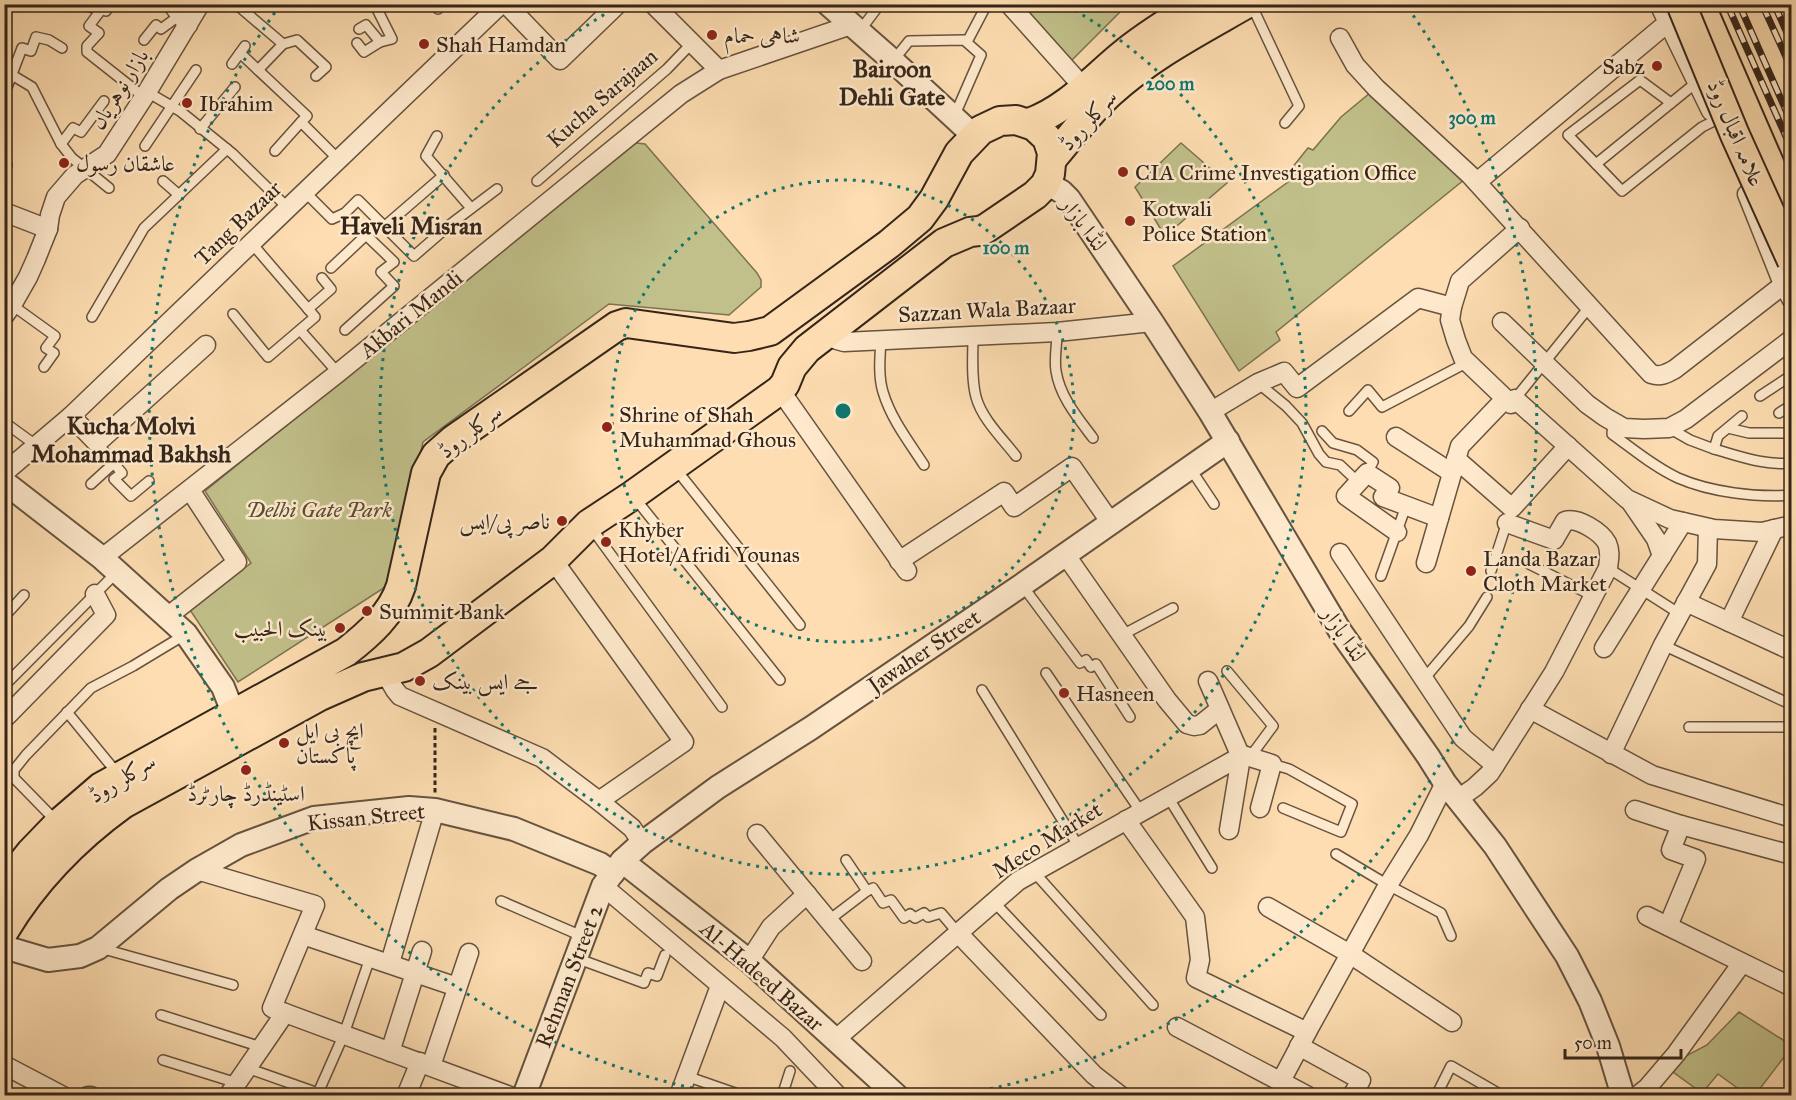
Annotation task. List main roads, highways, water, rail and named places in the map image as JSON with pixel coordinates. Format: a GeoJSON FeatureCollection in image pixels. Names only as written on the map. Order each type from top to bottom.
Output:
{"type":"FeatureCollection","features":[{"type":"Feature","properties":{"kind":"main road","name":"سرکلر روڈ"},"geometry":{"type":"LineString","coordinates":[[1029,123],[1056,111],[1130,49],[1198,4]]}},
{"type":"Feature","properties":{"kind":"main road","name":"سرکلر روڈ"},"geometry":{"type":"LineString","coordinates":[[4,931],[20,904],[51,869],[105,817],[123,804],[296,708],[374,675],[404,667],[429,653],[553,561],[589,524],[633,495],[786,379],[807,349],[944,243],[970,232],[979,231],[1001,220],[1035,195],[1049,171],[1097,106],[1132,75],[1170,48],[1246,4]]}},
{"type":"Feature","properties":{"kind":"main road","name":"علامہ اقبال روڈ"},"geometry":{"type":"LineString","coordinates":[[1700,4],[1791,216]]}},
{"type":"Feature","properties":{"kind":"main road","name":"علامہ اقبال روڈ"},"geometry":{"type":"LineString","coordinates":[[1674,13],[1736,135],[1789,274]]}},
{"type":"Feature","properties":{"kind":"main road","name":"سرکلر روڈ"},"geometry":{"type":"LineString","coordinates":[[4,886],[31,852],[58,824],[102,787],[346,652],[372,629],[390,610],[397,598],[426,473],[436,455],[453,440],[617,326],[627,323],[734,338],[770,331],[889,244],[920,218],[934,199],[959,153],[964,126],[987,126],[1000,121],[1016,120],[1029,123],[1047,138],[1051,149],[1049,171]]}},
{"type":"Feature","properties":{"kind":"main road","name":"سرکلر روڈ"},"geometry":{"type":"LineString","coordinates":[[947,175],[944,193],[946,210],[953,221],[962,229],[970,232]]}},
{"type":"Feature","properties":{"kind":"main road"},"geometry":{"type":"LineString","coordinates":[[770,331],[783,348],[786,379]]}},
{"type":"Feature","properties":{"kind":"main road"},"geometry":{"type":"LineString","coordinates":[[346,652],[353,665],[374,675]]}},
{"type":"Feature","properties":{"kind":"railway"},"geometry":{"type":"LineString","coordinates":[[1727,4],[1792,150]]}},
{"type":"Feature","properties":{"kind":"railway"},"geometry":{"type":"LineString","coordinates":[[1739,4],[1792,124]]}},
{"type":"Feature","properties":{"kind":"railway"},"geometry":{"type":"LineString","coordinates":[[1762,4],[1792,70]]}},
{"type":"Feature","properties":{"kind":"railway"},"geometry":{"type":"LineString","coordinates":[[1774,4],[1792,44]]}},
{"type":"Feature","properties":{"kind":"place","name":"شاہی حمام"},"geometry":{"type":"Point","coordinates":[712,35]}},
{"type":"Feature","properties":{"kind":"place","name":"Shah Hamdan"},"geometry":{"type":"Point","coordinates":[424,44]}},
{"type":"Feature","properties":{"kind":"place","name":"Sabz"},"geometry":{"type":"Point","coordinates":[1657,66]}},
{"type":"Feature","properties":{"kind":"place","name":"Ibrahim"},"geometry":{"type":"Point","coordinates":[187,103]}},
{"type":"Feature","properties":{"kind":"place","name":"عاشقان رسول"},"geometry":{"type":"Point","coordinates":[64,163]}},
{"type":"Feature","properties":{"kind":"place","name":"CIA Crime Investigation Office"},"geometry":{"type":"Point","coordinates":[1123,172]}},
{"type":"Feature","properties":{"kind":"place","name":"Kotwali Police Station"},"geometry":{"type":"Point","coordinates":[1130,221]}},
{"type":"Feature","properties":{"kind":"place","name":"Shrine of Shah Muhammad Ghous"},"geometry":{"type":"Point","coordinates":[607,427]}},
{"type":"Feature","properties":{"kind":"place","name":"ناصر پی/ایس"},"geometry":{"type":"Point","coordinates":[562,521]}},
{"type":"Feature","properties":{"kind":"place","name":"Khyber Hotel/Afridi Younas"},"geometry":{"type":"Point","coordinates":[606,542]}},
{"type":"Feature","properties":{"kind":"place","name":"Landa Bazar Cloth Market"},"geometry":{"type":"Point","coordinates":[1471,571]}},
{"type":"Feature","properties":{"kind":"place","name":"Summit Bank"},"geometry":{"type":"Point","coordinates":[367,611]}},
{"type":"Feature","properties":{"kind":"place","name":"بينک الحبيب"},"geometry":{"type":"Point","coordinates":[340,628]}},
{"type":"Feature","properties":{"kind":"place","name":"جے ایس بینک"},"geometry":{"type":"Point","coordinates":[420,681]}},
{"type":"Feature","properties":{"kind":"place","name":"Hasneen"},"geometry":{"type":"Point","coordinates":[1064,693]}},
{"type":"Feature","properties":{"kind":"place","name":"ایچ بی ایل پاکستان"},"geometry":{"type":"Point","coordinates":[284,743]}},
{"type":"Feature","properties":{"kind":"place","name":"اسٹینڈرڈ چارٹرڈ"},"geometry":{"type":"Point","coordinates":[246,770]}},
{"type":"Feature","properties":{"kind":"district","name":"Bairoon Dehli Gate"},"geometry":{"type":"Point","coordinates":[892,83]}},
{"type":"Feature","properties":{"kind":"district","name":"Haveli Misran"},"geometry":{"type":"Point","coordinates":[411,226]}},
{"type":"Feature","properties":{"kind":"district","name":"Kucha Molvi Mohammad Bakhsh"},"geometry":{"type":"Point","coordinates":[131,440]}},
{"type":"Feature","properties":{"kind":"park label","name":"Delhi Gate Park"},"geometry":{"type":"Point","coordinates":[319,509]}}]}
